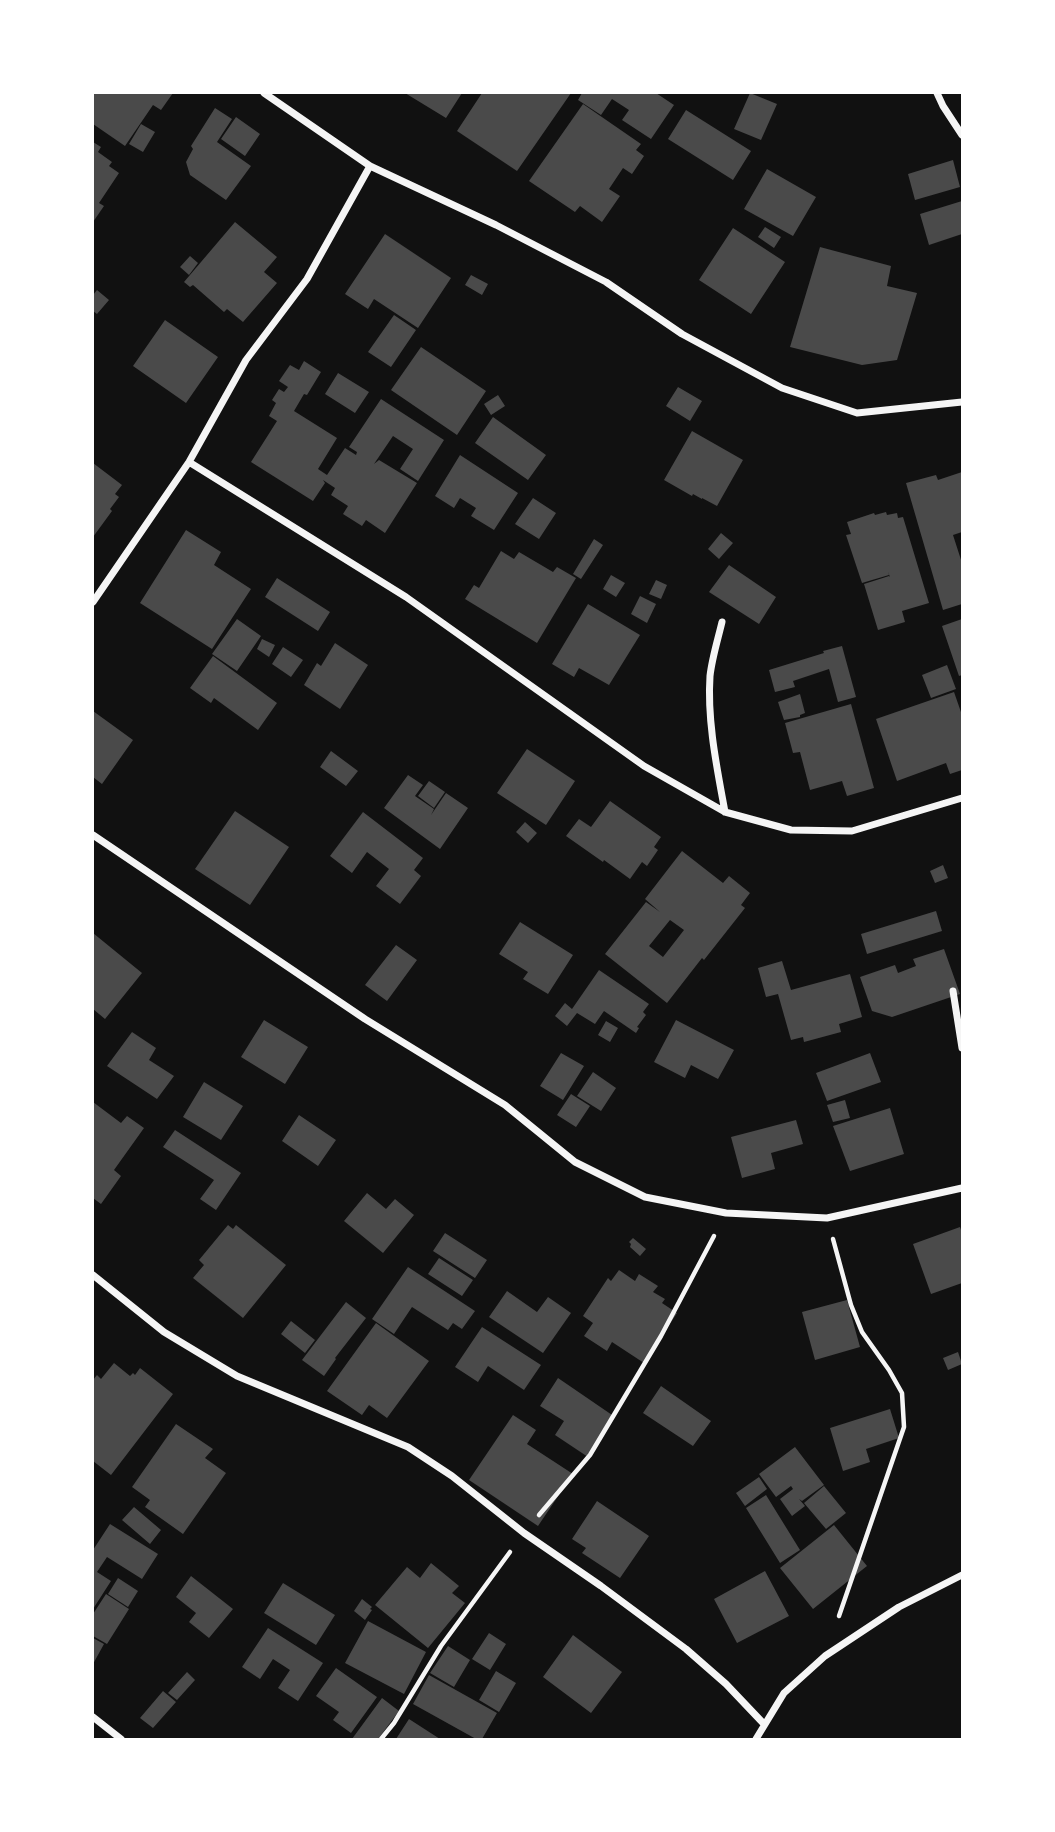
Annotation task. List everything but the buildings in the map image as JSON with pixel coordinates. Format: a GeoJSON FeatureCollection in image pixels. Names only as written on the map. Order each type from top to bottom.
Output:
{"type":"FeatureCollection","features":[{"type":"Feature","properties":{"kind":"street"},"geometry":{"type":"LineString","coordinates":[[264,93],[370,166],[496,225],[606,282],[682,334],[782,388],[857,413],[962,402]]}},
{"type":"Feature","properties":{"kind":"street"},"geometry":{"type":"LineString","coordinates":[[937,93],[962,135]]}},
{"type":"Feature","properties":{"kind":"street"},"geometry":{"type":"LineString","coordinates":[[93,602],[189,462],[246,360],[307,279],[370,166]]}},
{"type":"Feature","properties":{"kind":"street"},"geometry":{"type":"LineString","coordinates":[[189,462],[406,597],[644,766],[725,812],[791,830],[852,831],[962,798]]}},
{"type":"Feature","properties":{"kind":"street"},"geometry":{"type":"LineString","coordinates":[[722,622],[710,674],[715,755],[725,812]]}},
{"type":"Feature","properties":{"kind":"street"},"geometry":{"type":"LineString","coordinates":[[93,835],[354,1011],[505,1105],[575,1162],[645,1197],[726,1213],[827,1218],[962,1188]]}},
{"type":"Feature","properties":{"kind":"street"},"geometry":{"type":"LineString","coordinates":[[953,992],[962,1048]]}},
{"type":"Feature","properties":{"kind":"street"},"geometry":{"type":"LineString","coordinates":[[93,1275],[164,1332],[237,1376],[408,1447],[452,1476],[524,1533],[686,1648],[726,1684],[764,1724]]}},
{"type":"Feature","properties":{"kind":"street"},"geometry":{"type":"LineString","coordinates":[[756,1739],[785,1693],[825,1656],[899,1607],[962,1575]]}},
{"type":"Feature","properties":{"kind":"street"},"geometry":{"type":"LineString","coordinates":[[93,1717],[97,1724],[121,1739]]}},
{"type":"Feature","properties":{"kind":"path"},"geometry":{"type":"LineString","coordinates":[[381,1739],[394,1723],[441,1646],[524,1533],[590,1455],[661,1336],[726,1213]]}},
{"type":"Feature","properties":{"kind":"path"},"geometry":{"type":"LineString","coordinates":[[825,1656],[904,1427],[902,1393],[862,1332],[851,1305],[827,1218]]}}]}
